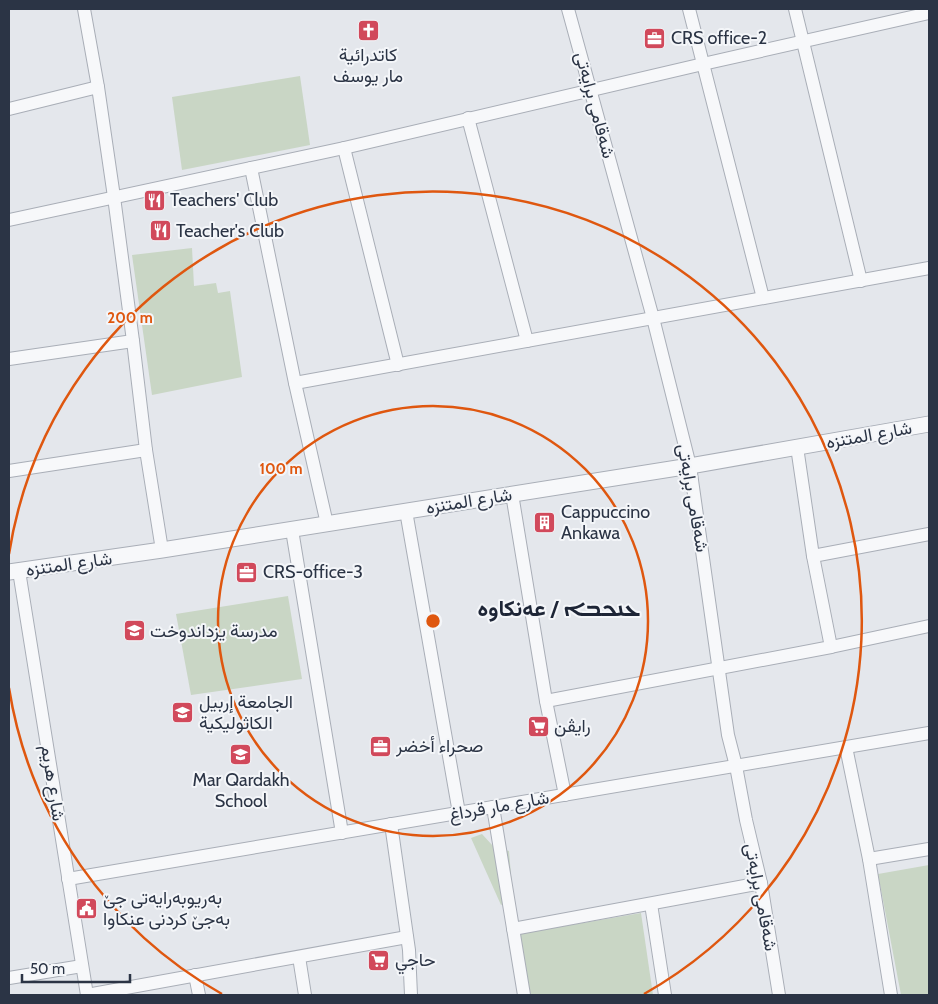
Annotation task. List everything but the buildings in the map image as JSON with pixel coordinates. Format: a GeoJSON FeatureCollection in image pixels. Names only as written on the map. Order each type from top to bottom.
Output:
{"type":"FeatureCollection","features":[{"type":"Feature","properties":{"kind":"street"},"geometry":{"type":"LineString","coordinates":[[84,9],[98,87],[114,197],[146,450],[162,550]]}},
{"type":"Feature","properties":{"kind":"street","name":"شەقامی برایەتی"},"geometry":{"type":"LineString","coordinates":[[568,9],[653,318],[690,466],[728,735],[761,883],[779,995]]}},
{"type":"Feature","properties":{"kind":"street"},"geometry":{"type":"LineString","coordinates":[[689,9],[763,298]]}},
{"type":"Feature","properties":{"kind":"street"},"geometry":{"type":"LineString","coordinates":[[795,9],[861,281]]}},
{"type":"Feature","properties":{"kind":"street"},"geometry":{"type":"LineString","coordinates":[[9,220],[344,148],[929,11]]}},
{"type":"Feature","properties":{"kind":"street"},"geometry":{"type":"LineString","coordinates":[[9,109],[98,87]]}},
{"type":"Feature","properties":{"kind":"street"},"geometry":{"type":"LineString","coordinates":[[468,118],[527,341]]}},
{"type":"Feature","properties":{"kind":"street"},"geometry":{"type":"LineString","coordinates":[[344,148],[398,365]]}},
{"type":"Feature","properties":{"kind":"street"},"geometry":{"type":"LineString","coordinates":[[251,168],[326,524]]}},
{"type":"Feature","properties":{"kind":"street"},"geometry":{"type":"LineString","coordinates":[[295,383],[929,268]]}},
{"type":"Feature","properties":{"kind":"street"},"geometry":{"type":"LineString","coordinates":[[9,359],[133,341]]}},
{"type":"Feature","properties":{"kind":"street","name":"شارع المتنزه"},"geometry":{"type":"LineString","coordinates":[[14,572],[292,530],[690,466],[929,424]]}},
{"type":"Feature","properties":{"kind":"street"},"geometry":{"type":"LineString","coordinates":[[797,447],[813,556],[831,646]]}},
{"type":"Feature","properties":{"kind":"street"},"geometry":{"type":"LineString","coordinates":[[9,471],[146,450]]}},
{"type":"Feature","properties":{"kind":"street"},"geometry":{"type":"LineString","coordinates":[[512,494],[546,701],[565,795]]}},
{"type":"Feature","properties":{"kind":"street"},"geometry":{"type":"LineString","coordinates":[[406,511],[459,813]]}},
{"type":"Feature","properties":{"kind":"street"},"geometry":{"type":"LineString","coordinates":[[292,530],[342,832]]}},
{"type":"Feature","properties":{"kind":"street"},"geometry":{"type":"LineString","coordinates":[[813,556],[929,534]]}},
{"type":"Feature","properties":{"kind":"street","name":"شارع هريم"},"geometry":{"type":"LineString","coordinates":[[14,572],[87,995]]}},
{"type":"Feature","properties":{"kind":"street"},"geometry":{"type":"LineString","coordinates":[[546,701],[929,626]]}},
{"type":"Feature","properties":{"kind":"street","name":"شارع مار قرداغ"},"geometry":{"type":"LineString","coordinates":[[68,879],[929,733]]}},
{"type":"Feature","properties":{"kind":"street"},"geometry":{"type":"LineString","coordinates":[[846,747],[868,859],[891,995]]}},
{"type":"Feature","properties":{"kind":"street"},"geometry":{"type":"LineString","coordinates":[[493,807],[524,995]]}},
{"type":"Feature","properties":{"kind":"street"},"geometry":{"type":"LineString","coordinates":[[391,824],[409,950],[411,995]]}},
{"type":"Feature","properties":{"kind":"street"},"geometry":{"type":"LineString","coordinates":[[868,859],[929,849]]}},
{"type":"Feature","properties":{"kind":"street"},"geometry":{"type":"LineString","coordinates":[[513,929],[761,883]]}},
{"type":"Feature","properties":{"kind":"street"},"geometry":{"type":"LineString","coordinates":[[651,904],[664,995]]}},
{"type":"Feature","properties":{"kind":"street"},"geometry":{"type":"LineString","coordinates":[[87,995],[407,937]]}},
{"type":"Feature","properties":{"kind":"street"},"geometry":{"type":"LineString","coordinates":[[299,957],[306,995]]}},
{"type":"Feature","properties":{"kind":"street"},"geometry":{"type":"LineString","coordinates":[[9,978],[82,966]]}},
{"type":"Feature","properties":{"kind":"street"},"geometry":{"type":"LineString","coordinates":[[196,975],[199,995]]}},
{"type":"Feature","properties":{"kind":"green space"},"geometry":{"type":"Polygon","coordinates":[[[300,76],[310,145],[182,170],[172,97],[300,76]]]}},
{"type":"Feature","properties":{"kind":"green space"},"geometry":{"type":"Polygon","coordinates":[[[192,248],[194,286],[216,283],[218,293],[230,291],[242,377],[152,395],[132,255],[192,248]]]}},
{"type":"Feature","properties":{"kind":"green space"},"geometry":{"type":"Polygon","coordinates":[[[288,596],[302,679],[191,695],[176,614],[288,596]]]}},
{"type":"Feature","properties":{"kind":"green space"},"geometry":{"type":"Polygon","coordinates":[[[482,834],[493,846],[509,851],[513,899],[501,905],[471,838],[482,834]]]}},
{"type":"Feature","properties":{"kind":"green space"},"geometry":{"type":"Polygon","coordinates":[[[929,865],[929,995],[901,995],[878,874],[929,865]]]}},
{"type":"Feature","properties":{"kind":"green space"},"geometry":{"type":"Polygon","coordinates":[[[641,913],[653,995],[530,995],[518,934],[641,913]]]}},
{"type":"Feature","properties":{"kind":"place","name":"كاتدرائية مار يوسف"},"geometry":{"type":"Point","coordinates":[368,30]}},
{"type":"Feature","properties":{"kind":"place","name":"CRS office-2"},"geometry":{"type":"Point","coordinates":[655,38]}},
{"type":"Feature","properties":{"kind":"place","name":"Teachers' Club"},"geometry":{"type":"Point","coordinates":[154,200]}},
{"type":"Feature","properties":{"kind":"place","name":"Teacher's Club"},"geometry":{"type":"Point","coordinates":[160,231]}},
{"type":"Feature","properties":{"kind":"place","name":"Cappuccino Ankawa"},"geometry":{"type":"Point","coordinates":[545,522]}},
{"type":"Feature","properties":{"kind":"place","name":"CRS-office-3"},"geometry":{"type":"Point","coordinates":[247,572]}},
{"type":"Feature","properties":{"kind":"place","name":"مدرسة يزداندوخت"},"geometry":{"type":"Point","coordinates":[134,631]}},
{"type":"Feature","properties":{"kind":"place","name":"الجامعة إربيل الكاثوليكية"},"geometry":{"type":"Point","coordinates":[183,712]}},
{"type":"Feature","properties":{"kind":"place","name":"رایڤن"},"geometry":{"type":"Point","coordinates":[538,726]}},
{"type":"Feature","properties":{"kind":"place","name":"صحراء أخضر"},"geometry":{"type":"Point","coordinates":[380,746]}},
{"type":"Feature","properties":{"kind":"place","name":"Mar Qardakh School"},"geometry":{"type":"Point","coordinates":[241,755]}},
{"type":"Feature","properties":{"kind":"place","name":"بەریوبەرایەتی جێ بەجێ کردنی عنکاوا"},"geometry":{"type":"Point","coordinates":[87,908]}},
{"type":"Feature","properties":{"kind":"place","name":"حاجي"},"geometry":{"type":"Point","coordinates":[379,960]}},
{"type":"Feature","properties":{"kind":"district","name":"ܥܢܟܒܐ / عەنکاوە"},"geometry":{"type":"Point","coordinates":[559,608]}}]}
